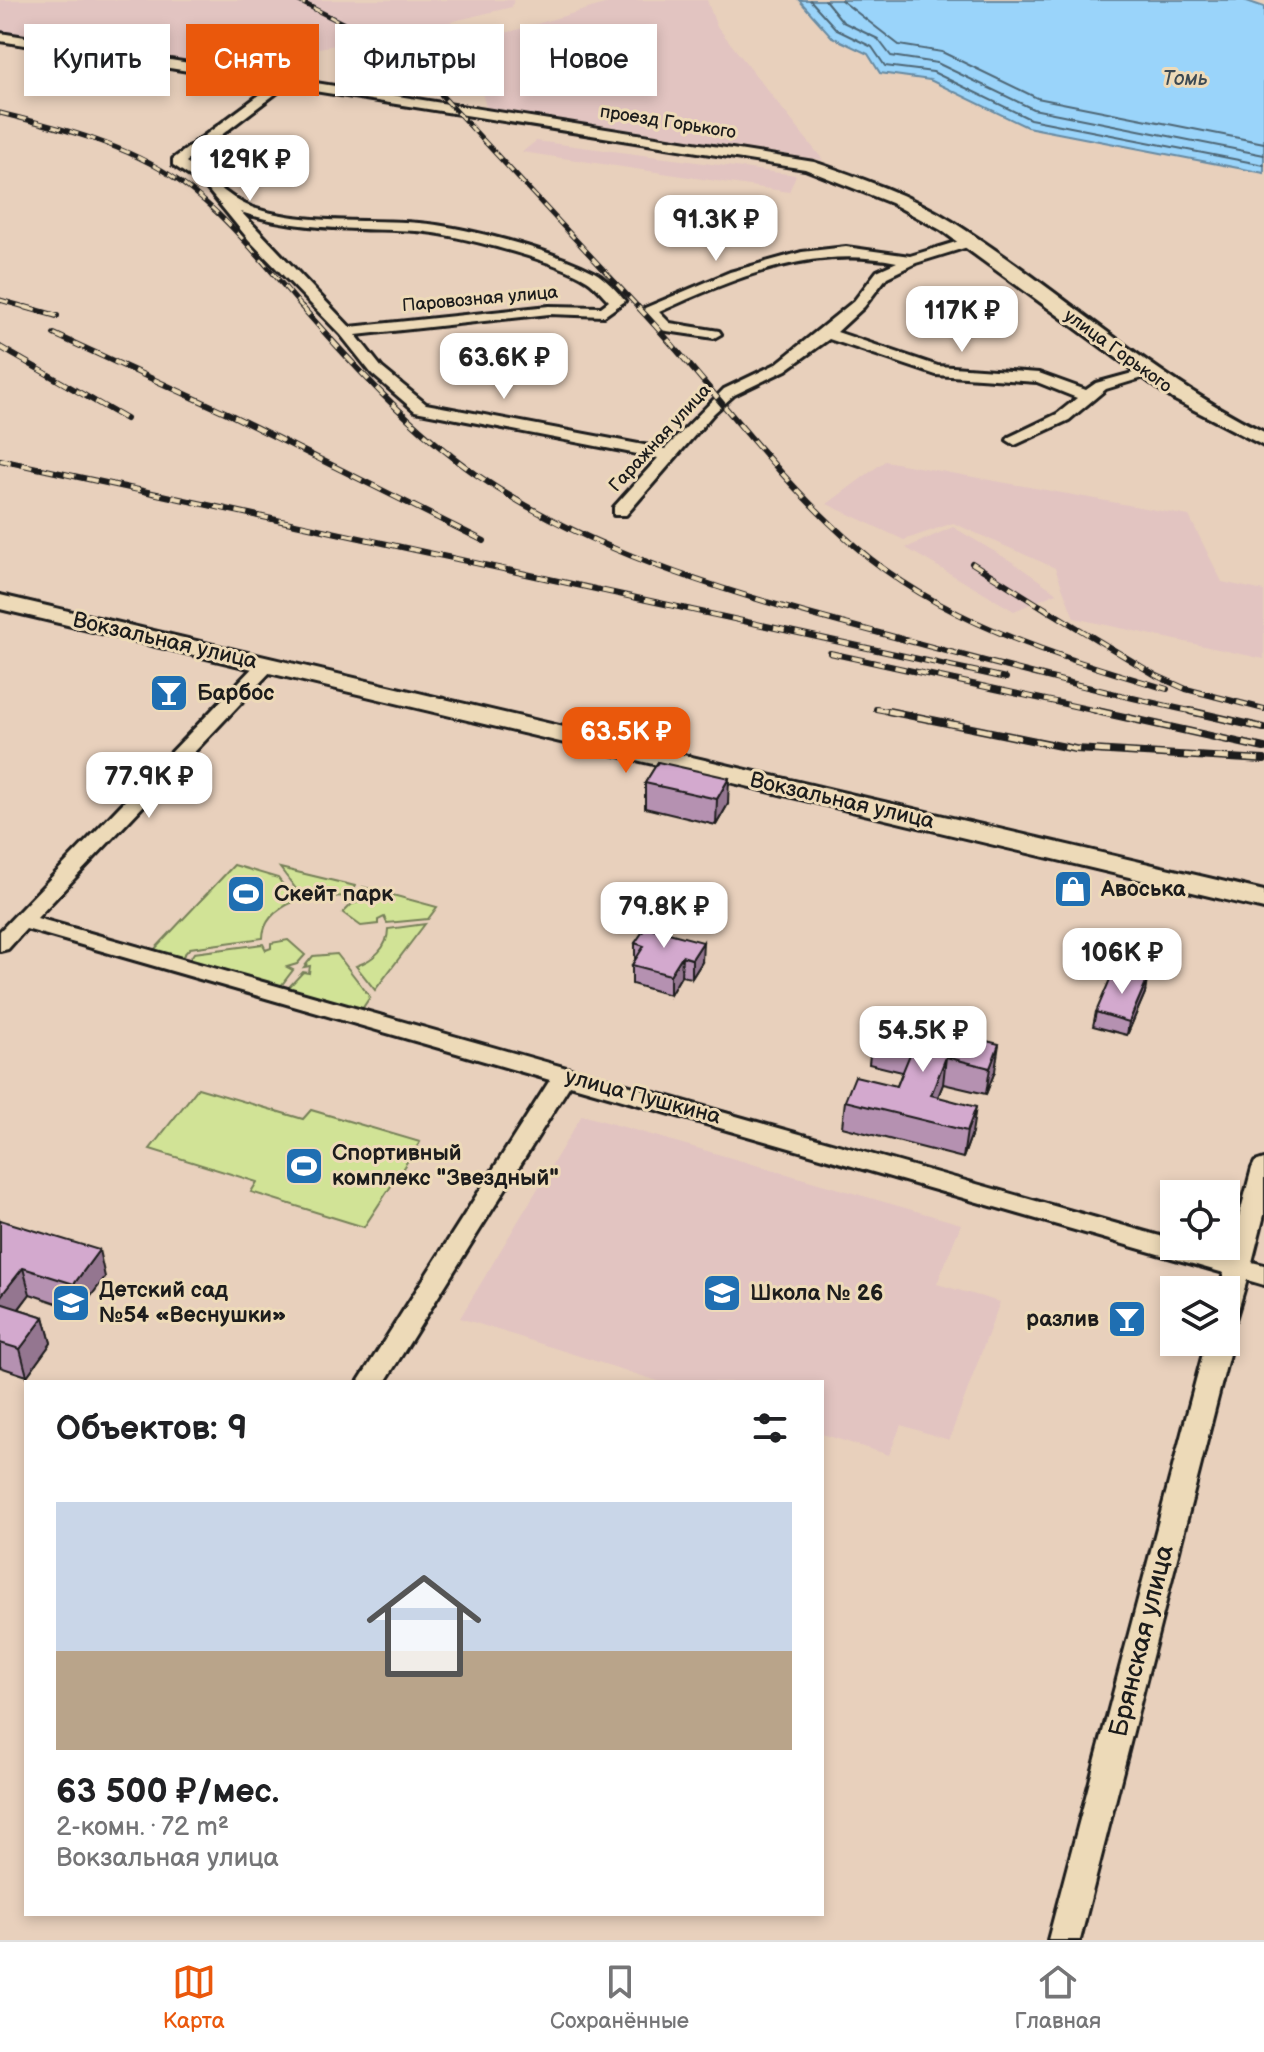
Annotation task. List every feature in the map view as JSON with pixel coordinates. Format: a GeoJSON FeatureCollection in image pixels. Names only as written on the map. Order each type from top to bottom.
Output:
{"type":"FeatureCollection","features":[{"type":"Feature","properties":{"kind":"main road","name":"проезд Горького"},"geometry":{"type":"LineString","coordinates":[[0,37],[186,66]]}},
{"type":"Feature","properties":{"kind":"main road","name":"проезд Горького"},"geometry":{"type":"LineString","coordinates":[[319,87],[808,165]]}},
{"type":"Feature","properties":{"kind":"main road","name":"улица Горького"},"geometry":{"type":"LineString","coordinates":[[808,165],[881,192],[946,226],[1147,374],[1198,408],[1264,440]]}},
{"type":"Feature","properties":{"kind":"main road","name":"Вокзальная улица"},"geometry":{"type":"LineString","coordinates":[[0,602],[1264,900]]}},
{"type":"Feature","properties":{"kind":"street","name":"Паровозная улица"},"geometry":{"type":"LineString","coordinates":[[225,202],[266,216],[354,227],[420,227],[513,247],[591,276],[618,301],[604,312],[549,310],[346,332],[254,237],[225,202],[210,183],[178,162],[266,96]]}},
{"type":"Feature","properties":{"kind":"street"},"geometry":{"type":"LineString","coordinates":[[969,242],[911,260],[882,274],[859,304],[827,333],[936,370],[1039,378],[1087,396]]}},
{"type":"Feature","properties":{"kind":"street"},"geometry":{"type":"LineString","coordinates":[[714,334],[665,327],[650,311],[757,269],[827,252],[871,253],[911,260]]}},
{"type":"Feature","properties":{"kind":"street"},"geometry":{"type":"LineString","coordinates":[[346,332],[377,371],[421,408],[669,455]]}},
{"type":"Feature","properties":{"kind":"street","name":"Гаражная улица"},"geometry":{"type":"LineString","coordinates":[[620,511],[729,392],[781,367],[827,333]]}},
{"type":"Feature","properties":{"kind":"street"},"geometry":{"type":"LineString","coordinates":[[1015,440],[1063,417],[1101,386],[1147,374]]}},
{"type":"Feature","properties":{"kind":"street"},"geometry":{"type":"LineString","coordinates":[[0,944],[266,665]]}},
{"type":"Feature","properties":{"kind":"street","name":"улица Пушкина"},"geometry":{"type":"LineString","coordinates":[[22,921],[1264,1275]]}},
{"type":"Feature","properties":{"kind":"street"},"geometry":{"type":"LineString","coordinates":[[372,1380],[565,1075]]}},
{"type":"Feature","properties":{"kind":"street"},"geometry":{"type":"LineString","coordinates":[[1236,1276],[1264,1168]]}},
{"type":"Feature","properties":{"kind":"street","name":"Брянская улица"},"geometry":{"type":"LineString","coordinates":[[1064,1940],[1215,1356]]}},
{"type":"Feature","properties":{"kind":"shaded area"},"geometry":{"type":"Polygon","coordinates":[[[0,0],[514,0],[512,7],[442,24],[335,24],[335,45],[319,48],[319,24],[186,24],[186,63],[170,60],[170,24],[24,24],[24,37],[0,33],[0,0]]]}},
{"type":"Feature","properties":{"kind":"shaded area"},"geometry":{"type":"Polygon","coordinates":[[[618,0],[707,0],[716,25],[823,160],[486,107],[483,96],[504,96],[504,33],[520,29],[520,96],[657,96],[657,24],[536,24],[618,0]]]}},
{"type":"Feature","properties":{"kind":"shaded area"},"geometry":{"type":"Polygon","coordinates":[[[536,141],[796,175],[789,192],[522,152],[536,141]]]}},
{"type":"Feature","properties":{"kind":"shaded area"},"geometry":{"type":"Polygon","coordinates":[[[885,461],[1189,516],[1222,582],[1264,591],[1264,659],[1074,618],[1055,568],[953,523],[904,540],[827,504],[885,461]]]}},
{"type":"Feature","properties":{"kind":"shaded area"},"geometry":{"type":"Polygon","coordinates":[[[953,527],[1057,593],[1014,611],[906,548],[953,527]]]}},
{"type":"Feature","properties":{"kind":"shaded area","name":"Школа № 26"},"geometry":{"type":"Polygon","coordinates":[[[582,1115],[961,1224],[937,1284],[1000,1302],[949,1440],[901,1425],[889,1455],[824,1435],[824,1380],[655,1380],[460,1318],[582,1115]]]}},
{"type":"Feature","properties":{"kind":"green space"},"geometry":{"type":"Polygon","coordinates":[[[234,865],[278,878],[295,901],[273,915],[263,938],[190,948],[179,960],[152,952],[234,865]]]}},
{"type":"Feature","properties":{"kind":"green space"},"geometry":{"type":"Polygon","coordinates":[[[280,868],[355,886],[348,896],[303,898],[280,868]]]}},
{"type":"Feature","properties":{"kind":"green space"},"geometry":{"type":"Polygon","coordinates":[[[363,887],[437,907],[428,919],[387,923],[384,917],[378,920],[378,924],[361,926],[343,913],[352,904],[363,901],[355,898],[363,887]]]}},
{"type":"Feature","properties":{"kind":"green space"},"geometry":{"type":"Polygon","coordinates":[[[425,924],[375,990],[356,966],[378,952],[385,942],[388,929],[425,924]]]}},
{"type":"Feature","properties":{"kind":"green space"},"geometry":{"type":"Polygon","coordinates":[[[288,940],[305,955],[297,964],[287,967],[293,970],[280,987],[188,962],[194,953],[263,944],[266,950],[271,948],[271,943],[288,940]]]}},
{"type":"Feature","properties":{"kind":"green space"},"geometry":{"type":"Polygon","coordinates":[[[337,954],[370,997],[362,1009],[288,988],[303,972],[309,973],[310,966],[304,967],[313,956],[337,954]]]}},
{"type":"Feature","properties":{"kind":"green space","name":"Спортивный комплекс \"Звездный\""},"geometry":{"type":"Polygon","coordinates":[[[198,1088],[303,1119],[311,1110],[420,1142],[364,1227],[251,1192],[257,1182],[150,1149],[198,1088]]]}},
{"type":"Feature","properties":{"kind":"water","name":"Томь"},"geometry":{"type":"Polygon","coordinates":[[[799,0],[1244,0],[1264,7],[1264,173],[1027,127],[930,80],[880,73],[868,54],[832,37],[799,0]]]}},
{"type":"Feature","properties":{"kind":"building"},"geometry":{"type":"Polygon","coordinates":[[[658,762],[729,778],[717,799],[645,783],[658,762]]]}},
{"type":"Feature","properties":{"kind":"building"},"geometry":{"type":"Polygon","coordinates":[[[646,927],[703,942],[692,959],[682,956],[670,975],[632,965],[644,946],[635,943],[646,927]]]}},
{"type":"Feature","properties":{"kind":"building"},"geometry":{"type":"Polygon","coordinates":[[[1114,970],[1147,980],[1129,1022],[1096,1012],[1114,970]]]}},
{"type":"Feature","properties":{"kind":"building"},"geometry":{"type":"Polygon","coordinates":[[[881,1016],[999,1044],[990,1068],[946,1057],[931,1095],[976,1107],[967,1131],[845,1101],[855,1076],[897,1086],[913,1047],[872,1037],[881,1016]]]}},
{"type":"Feature","properties":{"kind":"building"},"geometry":{"type":"Polygon","coordinates":[[[0,1220],[99,1250],[74,1284],[23,1268],[0,1297],[0,1220]]]}},
{"type":"Feature","properties":{"kind":"building"},"geometry":{"type":"Polygon","coordinates":[[[0,1303],[44,1317],[20,1349],[0,1343],[0,1303]]]}},
{"type":"Feature","properties":{"kind":"railway"},"geometry":{"type":"LineString","coordinates":[[297,0],[372,38],[434,87],[640,309]]}},
{"type":"Feature","properties":{"kind":"railway"},"geometry":{"type":"LineString","coordinates":[[0,113],[69,131],[115,147],[159,168],[197,194],[229,225],[304,309]]}},
{"type":"Feature","properties":{"kind":"railway"},"geometry":{"type":"LineString","coordinates":[[0,300],[32,309]]}},
{"type":"Feature","properties":{"kind":"railway"},"geometry":{"type":"LineString","coordinates":[[25,307],[57,316]]}},
{"type":"Feature","properties":{"kind":"railway"},"geometry":{"type":"LineString","coordinates":[[302,307],[363,375],[452,457],[524,504],[572,530],[675,572],[781,606],[1003,666],[1199,713]]}},
{"type":"Feature","properties":{"kind":"railway"},"geometry":{"type":"LineString","coordinates":[[638,307],[797,490],[825,519],[889,573],[925,596],[1003,634],[1084,664],[1167,689]]}},
{"type":"Feature","properties":{"kind":"railway"},"geometry":{"type":"LineString","coordinates":[[54,334],[227,413],[484,541]]}},
{"type":"Feature","properties":{"kind":"railway"},"geometry":{"type":"LineString","coordinates":[[0,347],[126,419]]}},
{"type":"Feature","properties":{"kind":"railway"},"geometry":{"type":"LineString","coordinates":[[0,460],[1006,678]]}},
{"type":"Feature","properties":{"kind":"railway"},"geometry":{"type":"LineString","coordinates":[[972,563],[1050,612]]}},
{"type":"Feature","properties":{"kind":"railway"},"geometry":{"type":"LineString","coordinates":[[1041,606],[1157,676],[1186,689],[1264,709]]}},
{"type":"Feature","properties":{"kind":"railway"},"geometry":{"type":"LineString","coordinates":[[830,653],[1106,713]]}},
{"type":"Feature","properties":{"kind":"railway"},"geometry":{"type":"LineString","coordinates":[[876,709],[896,713]]}},
{"type":"Feature","properties":{"kind":"railway"},"geometry":{"type":"LineString","coordinates":[[888,711],[896,713]]}},
{"type":"Feature","properties":{"kind":"railway"},"geometry":{"type":"LineString","coordinates":[[1097,711],[1264,748]]}},
{"type":"Feature","properties":{"kind":"railway"},"geometry":{"type":"LineString","coordinates":[[1190,711],[1264,728]]}},
{"type":"Feature","properties":{"kind":"railway"},"geometry":{"type":"LineString","coordinates":[[896,713],[1075,749],[1264,760]]}},
{"type":"Feature","properties":{"kind":"place","name":"Барбос"},"geometry":{"type":"Point","coordinates":[169,693]}},
{"type":"Feature","properties":{"kind":"place","name":"Авоська"},"geometry":{"type":"Point","coordinates":[1073,889]}},
{"type":"Feature","properties":{"kind":"place","name":"Скейт парк"},"geometry":{"type":"Point","coordinates":[246,894]}},
{"type":"Feature","properties":{"kind":"place","name":"Спортивный комплекс \"Звездный\""},"geometry":{"type":"Point","coordinates":[304,1166]}},
{"type":"Feature","properties":{"kind":"place","name":"Школа № 26"},"geometry":{"type":"Point","coordinates":[722,1293]}},
{"type":"Feature","properties":{"kind":"place","name":"Детский сад №54 «Веснушки»"},"geometry":{"type":"Point","coordinates":[71,1303]}},
{"type":"Feature","properties":{"kind":"place","name":"разлив"},"geometry":{"type":"Point","coordinates":[1127,1319]}}]}
